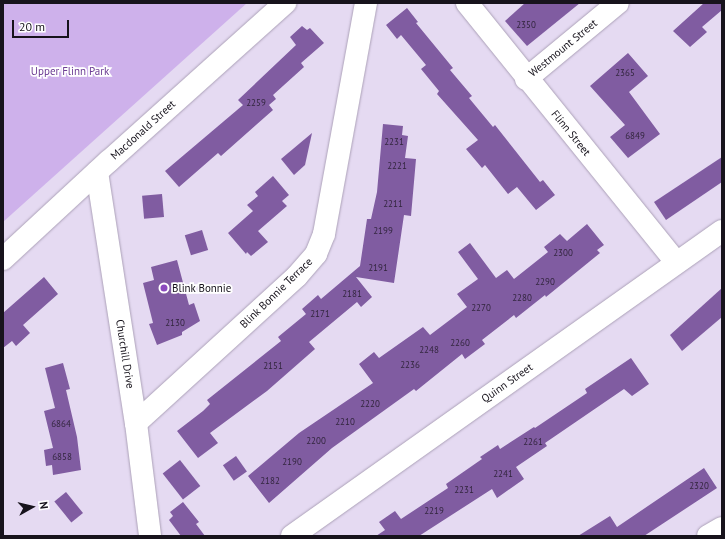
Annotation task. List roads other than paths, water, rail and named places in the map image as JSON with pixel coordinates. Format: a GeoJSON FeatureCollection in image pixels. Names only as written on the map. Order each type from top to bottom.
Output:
{"type":"FeatureCollection","features":[{"type":"Feature","properties":{"kind":"street","name":"Macdonald Street"},"geometry":{"type":"LineString","coordinates":[[3,259],[97,172],[285,3]]}},
{"type":"Feature","properties":{"kind":"street","name":"Blink Bonnie Terrace"},"geometry":{"type":"LineString","coordinates":[[136,423],[297,276],[316,254],[324,234],[366,3]]}},
{"type":"Feature","properties":{"kind":"street","name":"Flinn Street"},"geometry":{"type":"LineString","coordinates":[[467,3],[526,79],[676,262]]}},
{"type":"Feature","properties":{"kind":"street","name":"Westmount Street"},"geometry":{"type":"LineString","coordinates":[[526,79],[618,3]]}},
{"type":"Feature","properties":{"kind":"street","name":"Churchill Drive"},"geometry":{"type":"LineString","coordinates":[[97,172],[136,423],[150,536]]}},
{"type":"Feature","properties":{"kind":"street","name":"Quinn Street"},"geometry":{"type":"LineString","coordinates":[[292,536],[676,262],[722,231]]}},
{"type":"Feature","properties":{"kind":"street"},"geometry":{"type":"LineString","coordinates":[[708,536],[722,528]]}},
{"type":"Feature","properties":{"kind":"place","name":"Blink Bonnie"},"geometry":{"type":"Point","coordinates":[164,288]}},
{"type":"Feature","properties":{"kind":"park label","name":"Upper Flinn Park"},"geometry":{"type":"Point","coordinates":[70,71]}}]}
